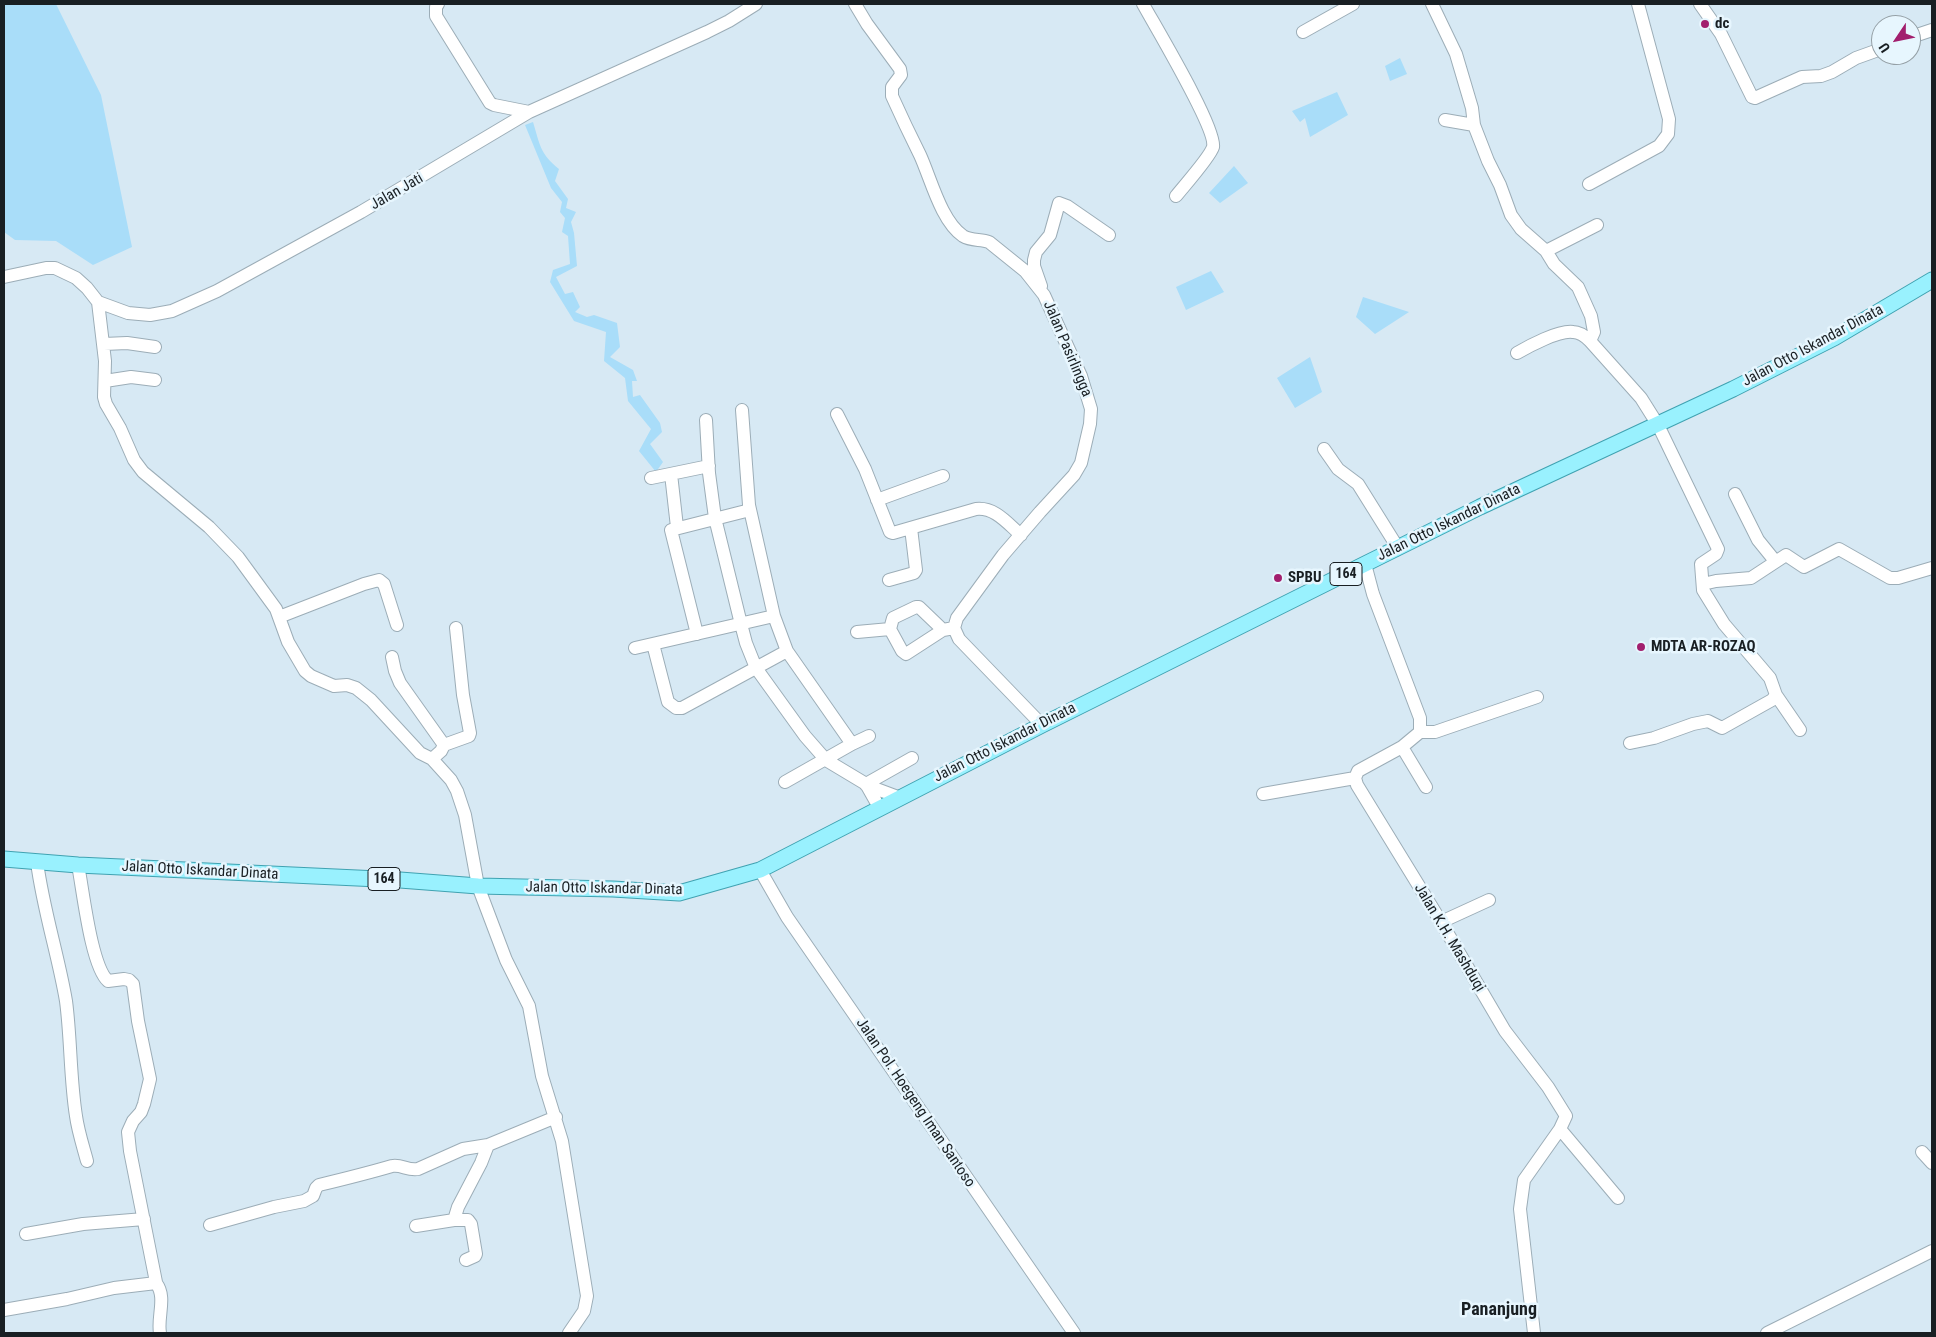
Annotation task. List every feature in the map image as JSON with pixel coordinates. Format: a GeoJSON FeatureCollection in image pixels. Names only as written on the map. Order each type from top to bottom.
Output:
{"type":"FeatureCollection","features":[{"type":"Feature","properties":{"kind":"main road","name":"Jalan Otto Iskandar Dinata"},"geometry":{"type":"LineString","coordinates":[[4,859],[78,865],[400,880],[478,886],[613,889],[679,893],[760,870],[898,797],[1365,564],[1658,425],[1834,338],[1932,280]]}},
{"type":"Feature","properties":{"kind":"street"},"geometry":{"type":"LineString","coordinates":[[438,4],[436,16],[490,102],[522,117]]}},
{"type":"Feature","properties":{"kind":"street","name":"Jalan Jati"},"geometry":{"type":"LineString","coordinates":[[4,277],[46,268],[62,270],[88,288],[98,302],[128,313],[150,315],[172,312],[200,300],[361,212],[522,117],[707,32],[756,4]]}},
{"type":"Feature","properties":{"kind":"street","name":"Jalan Pasirlingga"},"geometry":{"type":"LineString","coordinates":[[855,4],[867,24],[900,69],[901,75],[892,87],[892,96],[920,156],[939,204],[957,231],[968,239],[989,242],[1025,271],[1044,295],[1081,376],[1091,409],[1090,424],[1081,463],[1074,475],[1004,555],[949,629]]}},
{"type":"Feature","properties":{"kind":"street"},"geometry":{"type":"LineString","coordinates":[[1143,4],[1202,113],[1213,140],[1212,150],[1176,196]]}},
{"type":"Feature","properties":{"kind":"street"},"geometry":{"type":"LineString","coordinates":[[1303,32],[1353,4]]}},
{"type":"Feature","properties":{"kind":"street"},"geometry":{"type":"LineString","coordinates":[[1432,4],[1456,54],[1472,108],[1474,126],[1500,185],[1511,216],[1521,229],[1546,251],[1554,264],[1578,287],[1591,316],[1594,332],[1590,341]]}},
{"type":"Feature","properties":{"kind":"street"},"geometry":{"type":"LineString","coordinates":[[1700,4],[1721,34],[1752,97],[1755,98],[1802,77],[1821,76],[1832,72],[1856,58],[1871,53]]}},
{"type":"Feature","properties":{"kind":"street"},"geometry":{"type":"LineString","coordinates":[[1589,184],[1659,146],[1664,141],[1670,128],[1660,78],[1641,5]]}},
{"type":"Feature","properties":{"kind":"street"},"geometry":{"type":"LineString","coordinates":[[1445,120],[1474,126]]}},
{"type":"Feature","properties":{"kind":"street"},"geometry":{"type":"LineString","coordinates":[[1044,295],[1034,266],[1034,260],[1036,252],[1050,235],[1059,203],[1067,206],[1109,235]]}},
{"type":"Feature","properties":{"kind":"street"},"geometry":{"type":"LineString","coordinates":[[1546,251],[1597,225]]}},
{"type":"Feature","properties":{"kind":"street"},"geometry":{"type":"LineString","coordinates":[[98,302],[104,344],[104,397],[134,460],[143,472],[209,527],[250,573],[276,609],[288,642],[305,671],[311,676],[334,686],[347,685],[356,688],[371,700],[420,753],[432,759],[451,780],[457,791],[467,823],[478,886],[506,960],[530,1006],[542,1076],[562,1141],[587,1296],[584,1311],[569,1333]]}},
{"type":"Feature","properties":{"kind":"street"},"geometry":{"type":"LineString","coordinates":[[1517,353],[1530,346],[1571,331],[1581,334],[1590,341],[1641,398],[1658,425],[1718,549],[1716,554],[1701,564],[1702,590],[1724,624],[1770,678],[1776,695],[1800,730]]}},
{"type":"Feature","properties":{"kind":"street"},"geometry":{"type":"LineString","coordinates":[[104,344],[127,343],[155,347]]}},
{"type":"Feature","properties":{"kind":"street"},"geometry":{"type":"LineString","coordinates":[[105,382],[131,377],[154,380]]}},
{"type":"Feature","properties":{"kind":"street"},"geometry":{"type":"LineString","coordinates":[[742,410],[750,510],[774,616],[787,651],[852,744]]}},
{"type":"Feature","properties":{"kind":"street"},"geometry":{"type":"LineString","coordinates":[[837,414],[866,470],[890,532],[894,533],[986,508],[993,511],[1021,535]]}},
{"type":"Feature","properties":{"kind":"street"},"geometry":{"type":"LineString","coordinates":[[706,420],[709,466],[716,518],[746,643],[756,668],[805,736],[826,760],[866,785],[898,797]]}},
{"type":"Feature","properties":{"kind":"street"},"geometry":{"type":"LineString","coordinates":[[1324,448],[1338,469],[1358,484],[1398,548]]}},
{"type":"Feature","properties":{"kind":"street"},"geometry":{"type":"LineString","coordinates":[[651,478],[709,466]]}},
{"type":"Feature","properties":{"kind":"street"},"geometry":{"type":"LineString","coordinates":[[671,474],[677,527]]}},
{"type":"Feature","properties":{"kind":"street"},"geometry":{"type":"LineString","coordinates":[[877,500],[943,476]]}},
{"type":"Feature","properties":{"kind":"street"},"geometry":{"type":"LineString","coordinates":[[1735,494],[1758,540],[1775,561]]}},
{"type":"Feature","properties":{"kind":"street"},"geometry":{"type":"LineString","coordinates":[[697,634],[670,532],[677,527],[750,510]]}},
{"type":"Feature","properties":{"kind":"street"},"geometry":{"type":"LineString","coordinates":[[889,580],[914,573],[916,570],[911,528]]}},
{"type":"Feature","properties":{"kind":"street"},"geometry":{"type":"LineString","coordinates":[[1703,584],[1752,578],[1786,555],[1804,567],[1840,549],[1890,578],[1898,578],[1932,568]]}},
{"type":"Feature","properties":{"kind":"street"},"geometry":{"type":"LineString","coordinates":[[1365,564],[1374,594],[1420,718],[1420,732]]}},
{"type":"Feature","properties":{"kind":"street"},"geometry":{"type":"LineString","coordinates":[[280,618],[364,584],[379,580],[384,584],[397,625]]}},
{"type":"Feature","properties":{"kind":"street"},"geometry":{"type":"LineString","coordinates":[[949,629],[906,654],[902,651],[890,629],[894,618],[916,607],[949,629],[1042,725]]}},
{"type":"Feature","properties":{"kind":"street"},"geometry":{"type":"LineString","coordinates":[[635,648],[774,616]]}},
{"type":"Feature","properties":{"kind":"street"},"geometry":{"type":"LineString","coordinates":[[432,759],[441,751],[444,745],[465,738],[470,733],[462,695],[456,628]]}},
{"type":"Feature","properties":{"kind":"street"},"geometry":{"type":"LineString","coordinates":[[858,632],[890,629]]}},
{"type":"Feature","properties":{"kind":"street"},"geometry":{"type":"LineString","coordinates":[[653,644],[668,702],[676,708],[682,708],[787,651]]}},
{"type":"Feature","properties":{"kind":"street"},"geometry":{"type":"LineString","coordinates":[[392,657],[400,683],[444,745]]}},
{"type":"Feature","properties":{"kind":"street"},"geometry":{"type":"LineString","coordinates":[[1630,743],[1654,738],[1693,724],[1708,721],[1722,728],[1767,704],[1776,695]]}},
{"type":"Feature","properties":{"kind":"street"},"geometry":{"type":"LineString","coordinates":[[1263,794],[1355,778],[1358,771],[1402,747],[1420,732],[1435,732],[1537,697]]}},
{"type":"Feature","properties":{"kind":"street"},"geometry":{"type":"LineString","coordinates":[[785,782],[869,736]]}},
{"type":"Feature","properties":{"kind":"street"},"geometry":{"type":"LineString","coordinates":[[1402,747],[1426,787]]}},
{"type":"Feature","properties":{"kind":"street"},"geometry":{"type":"LineString","coordinates":[[866,785],[912,758]]}},
{"type":"Feature","properties":{"kind":"street","name":"Jalan K.H. Mashduqi"},"geometry":{"type":"LineString","coordinates":[[1355,778],[1386,834],[1442,922],[1505,1031],[1560,1105],[1566,1116],[1560,1129]]}},
{"type":"Feature","properties":{"kind":"street"},"geometry":{"type":"LineString","coordinates":[[866,785],[879,807]]}},
{"type":"Feature","properties":{"kind":"street"},"geometry":{"type":"LineString","coordinates":[[37,862],[40,886],[62,977],[69,1025],[76,1118],[86,1161]]}},
{"type":"Feature","properties":{"kind":"street"},"geometry":{"type":"LineString","coordinates":[[78,865],[95,952],[101,972],[108,981],[124,978],[129,980],[135,989],[138,1021],[150,1083],[141,1112],[133,1120],[128,1132],[130,1152],[156,1283],[161,1293],[160,1333]]}},
{"type":"Feature","properties":{"kind":"street","name":"Jalan Pol. Hoegeng Iman Santoso"},"geometry":{"type":"LineString","coordinates":[[760,870],[787,917],[1074,1333]]}},
{"type":"Feature","properties":{"kind":"street"},"geometry":{"type":"LineString","coordinates":[[1442,922],[1489,900]]}},
{"type":"Feature","properties":{"kind":"street"},"geometry":{"type":"LineString","coordinates":[[210,1225],[274,1207],[304,1201],[313,1196],[316,1188],[320,1185],[393,1165],[412,1171],[463,1149],[488,1145],[556,1117]]}},
{"type":"Feature","properties":{"kind":"street"},"geometry":{"type":"LineString","coordinates":[[1534,1333],[1520,1209],[1522,1188],[1524,1180],[1560,1129],[1618,1198]]}},
{"type":"Feature","properties":{"kind":"street"},"geometry":{"type":"LineString","coordinates":[[454,1220],[458,1207],[482,1163],[488,1145]]}},
{"type":"Feature","properties":{"kind":"street"},"geometry":{"type":"LineString","coordinates":[[1922,1152],[1932,1163]]}},
{"type":"Feature","properties":{"kind":"street"},"geometry":{"type":"LineString","coordinates":[[26,1234],[83,1224],[144,1218]]}},
{"type":"Feature","properties":{"kind":"street"},"geometry":{"type":"LineString","coordinates":[[416,1226],[454,1220],[468,1220],[471,1224],[476,1254],[466,1260]]}},
{"type":"Feature","properties":{"kind":"street"},"geometry":{"type":"LineString","coordinates":[[1767,1333],[1932,1251]]}},
{"type":"Feature","properties":{"kind":"street"},"geometry":{"type":"LineString","coordinates":[[4,1310],[67,1299],[114,1288],[156,1283]]}},
{"type":"Feature","properties":{"kind":"shaded area"},"geometry":{"type":"Polygon","coordinates":[[[4,4],[56,4],[101,95],[132,247],[93,265],[56,241],[15,240],[4,232],[4,4]]]}},
{"type":"Feature","properties":{"kind":"shaded area"},"geometry":{"type":"Polygon","coordinates":[[[1400,58],[1407,74],[1390,81],[1385,66],[1400,58]]]}},
{"type":"Feature","properties":{"kind":"shaded area"},"geometry":{"type":"Polygon","coordinates":[[[1337,92],[1348,115],[1310,137],[1305,118],[1300,122],[1292,111],[1337,92]]]}},
{"type":"Feature","properties":{"kind":"shaded area"},"geometry":{"type":"Polygon","coordinates":[[[533,122],[544,154],[559,169],[555,181],[568,199],[566,208],[576,212],[571,222],[577,266],[556,277],[565,294],[573,292],[580,307],[575,312],[587,317],[594,315],[617,323],[620,347],[610,357],[633,370],[637,381],[632,381],[633,397],[640,395],[660,423],[662,432],[650,444],[663,462],[656,472],[639,451],[651,429],[628,401],[625,378],[604,361],[606,332],[574,321],[550,282],[553,270],[570,264],[568,236],[562,232],[565,218],[560,212],[562,202],[551,188],[525,125],[533,122]]]}},
{"type":"Feature","properties":{"kind":"shaded area"},"geometry":{"type":"Polygon","coordinates":[[[1234,166],[1248,183],[1220,203],[1209,193],[1234,166]]]}},
{"type":"Feature","properties":{"kind":"shaded area"},"geometry":{"type":"Polygon","coordinates":[[[1211,271],[1224,292],[1186,310],[1176,287],[1211,271]]]}},
{"type":"Feature","properties":{"kind":"shaded area"},"geometry":{"type":"Polygon","coordinates":[[[1363,297],[1409,312],[1375,334],[1356,317],[1363,297]]]}},
{"type":"Feature","properties":{"kind":"shaded area"},"geometry":{"type":"Polygon","coordinates":[[[1310,357],[1322,392],[1295,408],[1277,378],[1310,357]]]}},
{"type":"Feature","properties":{"kind":"place","name":"dc"},"geometry":{"type":"Point","coordinates":[1705,24]}},
{"type":"Feature","properties":{"kind":"place","name":"SPBU"},"geometry":{"type":"Point","coordinates":[1278,578]}},
{"type":"Feature","properties":{"kind":"place","name":"MDTA AR-ROZAQ"},"geometry":{"type":"Point","coordinates":[1641,647]}},
{"type":"Feature","properties":{"kind":"district","name":"Pananjung"},"geometry":{"type":"Point","coordinates":[1499,1310]}}]}
